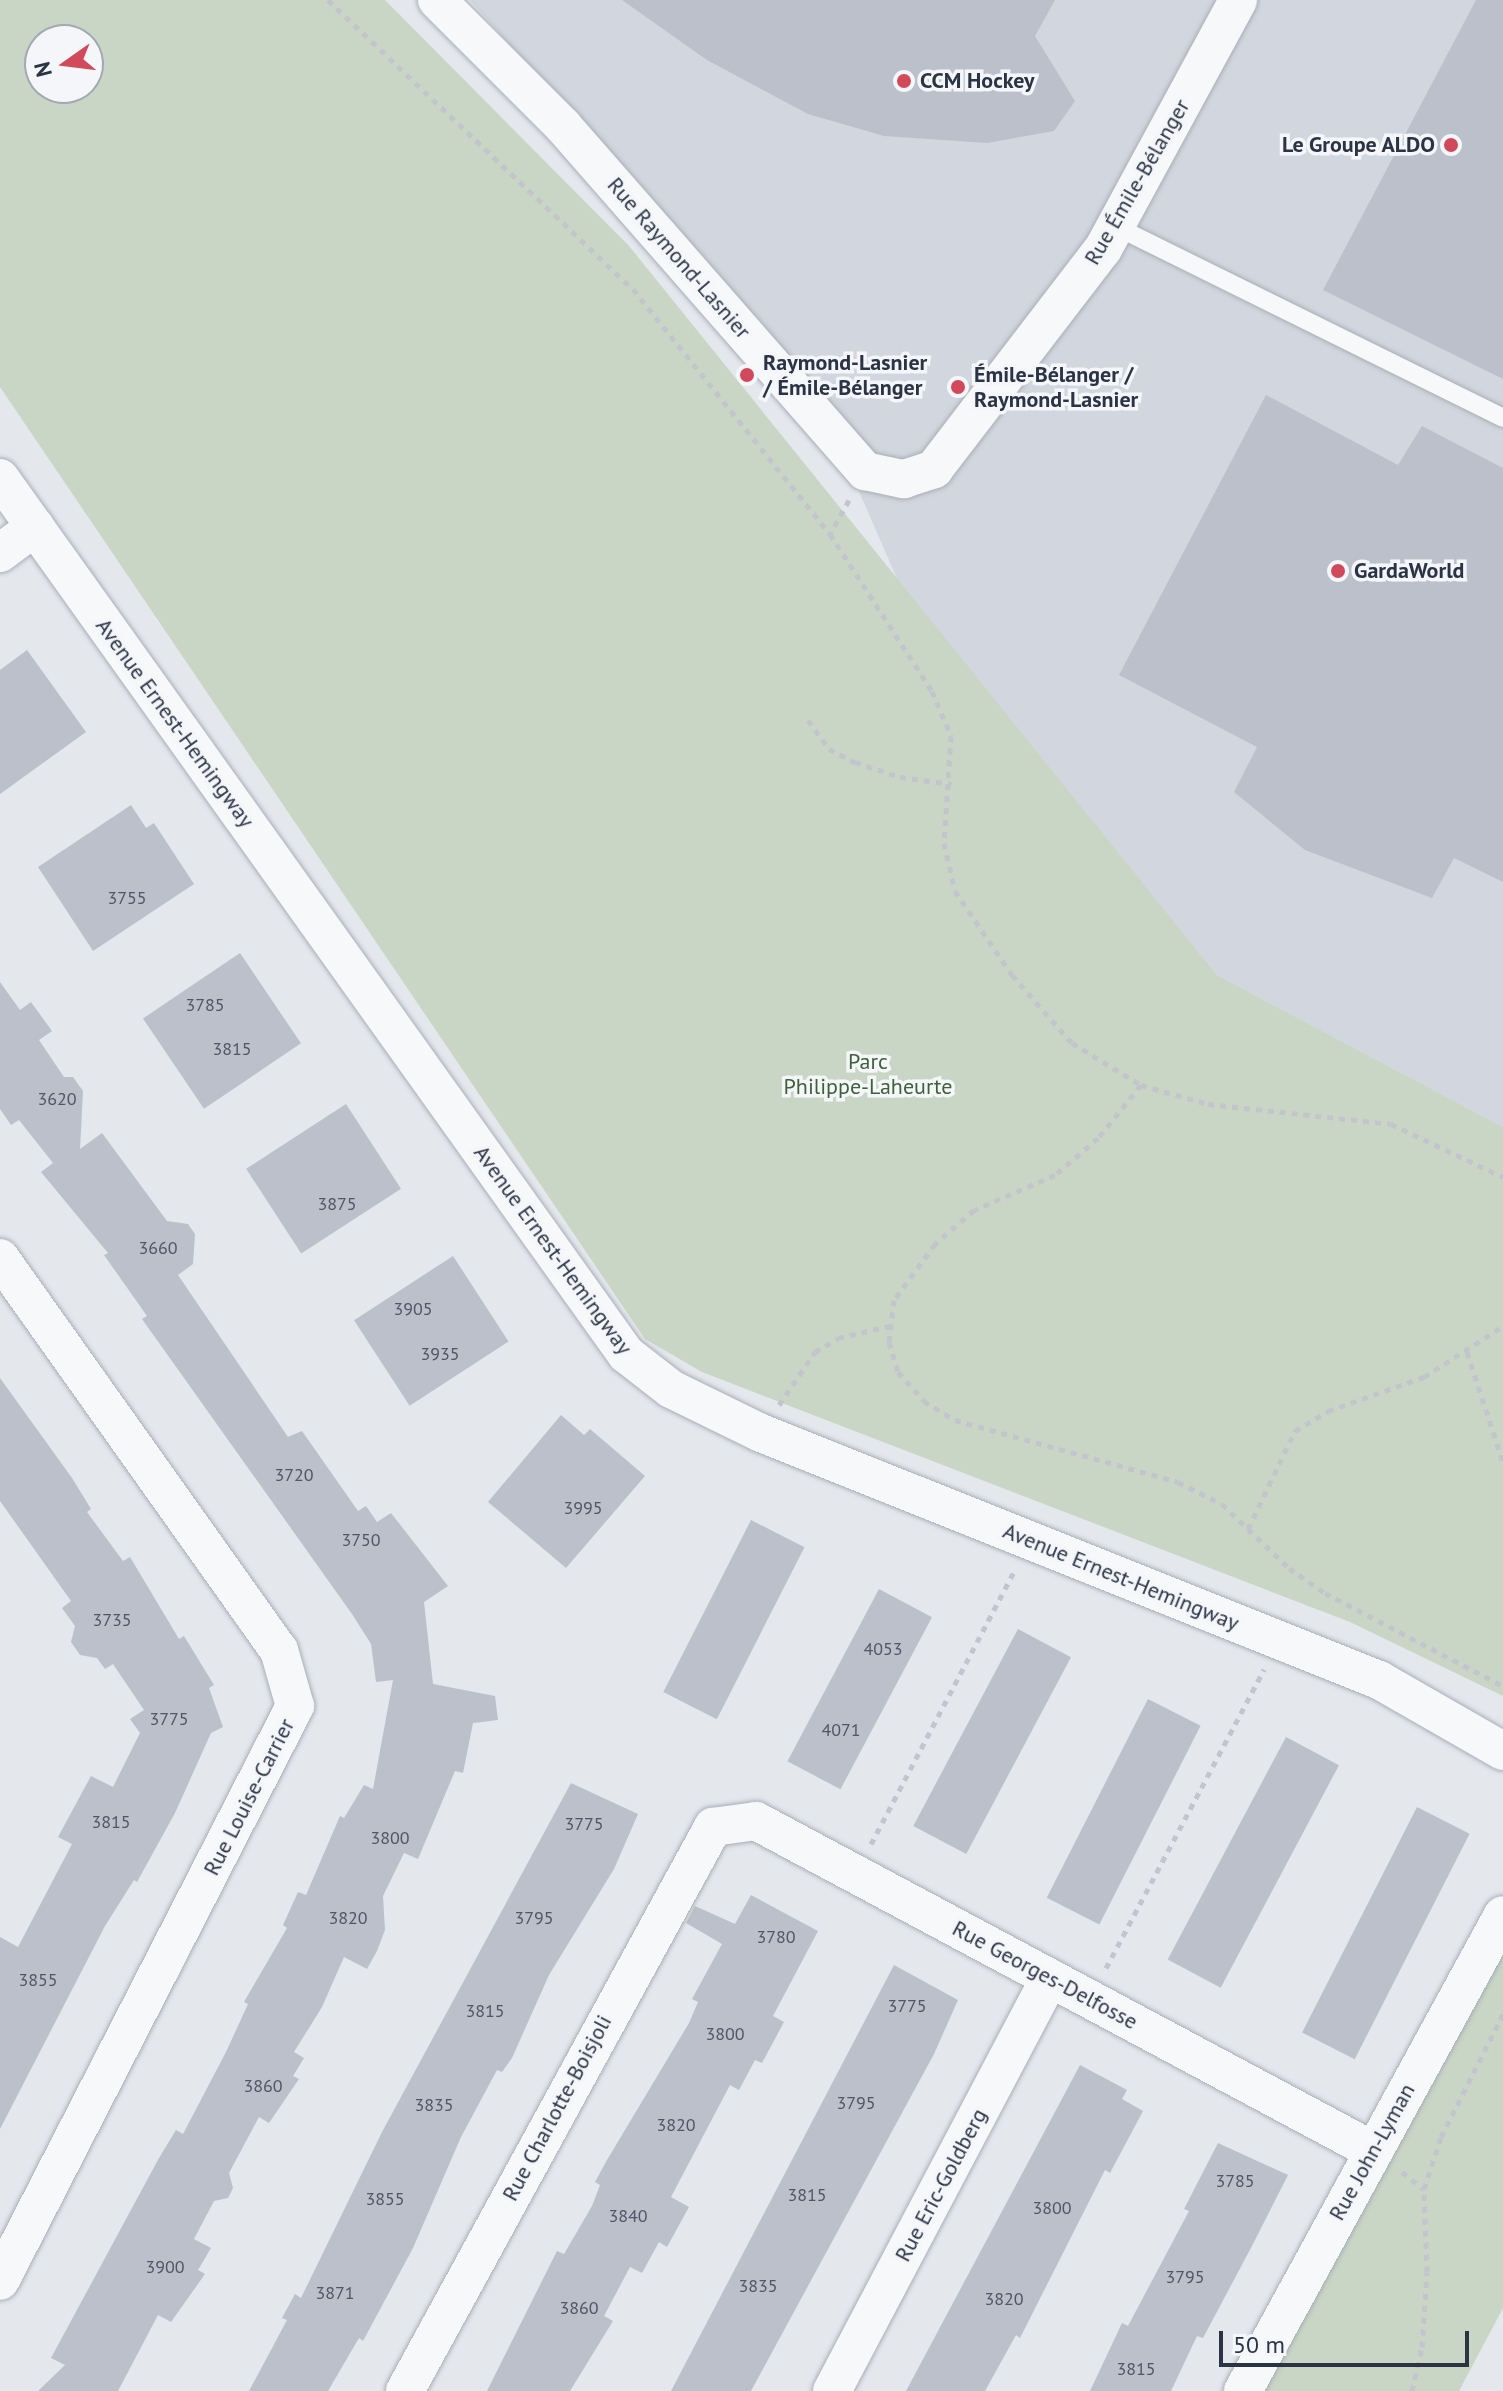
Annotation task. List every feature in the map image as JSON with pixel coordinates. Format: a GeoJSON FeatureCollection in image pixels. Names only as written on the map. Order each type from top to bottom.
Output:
{"type":"FeatureCollection","features":[{"type":"Feature","properties":{"kind":"street","name":"Rue Raymond-Lasnier"},"geometry":{"type":"LineString","coordinates":[[437,0],[563,126],[865,471]]}},
{"type":"Feature","properties":{"kind":"street","name":"Rue Émile-Bélanger"},"geometry":{"type":"LineString","coordinates":[[865,471],[904,479],[934,469],[1115,226],[1238,0]]}},
{"type":"Feature","properties":{"kind":"street","name":"Avenue Ernest-Hemingway"},"geometry":{"type":"LineString","coordinates":[[0,478],[626,1354],[671,1389],[761,1433],[1379,1680],[1503,1751]]}},
{"type":"Feature","properties":{"kind":"street"},"geometry":{"type":"LineString","coordinates":[[0,553],[35,527]]}},
{"type":"Feature","properties":{"kind":"street","name":"Rue Louise-Carrier"},"geometry":{"type":"LineString","coordinates":[[0,1258],[279,1650],[295,1706],[0,2281]]}},
{"type":"Feature","properties":{"kind":"street","name":"Rue Georges-Delfosse"},"geometry":{"type":"LineString","coordinates":[[713,1827],[756,1821],[1372,2150]]}},
{"type":"Feature","properties":{"kind":"street","name":"Rue Charlotte-Boisjoli"},"geometry":{"type":"LineString","coordinates":[[405,2391],[713,1827]]}},
{"type":"Feature","properties":{"kind":"street","name":"Rue John-Lyman"},"geometry":{"type":"LineString","coordinates":[[1243,2391],[1503,1915]]}},
{"type":"Feature","properties":{"kind":"street","name":"Rue Eric-Goldberg"},"geometry":{"type":"LineString","coordinates":[[832,2391],[1050,1978]]}},
{"type":"Feature","properties":{"kind":"lane"},"geometry":{"type":"LineString","coordinates":[[1115,226],[1503,418]]}},
{"type":"Feature","properties":{"kind":"path"},"geometry":{"type":"LineString","coordinates":[[328,0],[633,289],[830,534],[932,691],[951,736],[952,784],[944,843],[955,891],[1012,975],[1072,1043],[1141,1085],[1208,1104],[1391,1124],[1503,1177]]}},
{"type":"Feature","properties":{"kind":"path"},"geometry":{"type":"LineString","coordinates":[[830,534],[865,471]]}},
{"type":"Feature","properties":{"kind":"path"},"geometry":{"type":"LineString","coordinates":[[808,720],[829,749],[855,762],[900,777],[952,784]]}},
{"type":"Feature","properties":{"kind":"path"},"geometry":{"type":"LineString","coordinates":[[1141,1085],[1098,1138],[1055,1175],[974,1210],[935,1244],[894,1300],[889,1326],[898,1372],[924,1401],[955,1420],[1178,1482],[1222,1504],[1325,1593],[1503,1686]]}},
{"type":"Feature","properties":{"kind":"path"},"geometry":{"type":"LineString","coordinates":[[761,1433],[815,1352],[838,1338],[889,1326]]}},
{"type":"Feature","properties":{"kind":"path"},"geometry":{"type":"LineString","coordinates":[[1248,1529],[1295,1431],[1328,1411],[1424,1377],[1503,1326]]}},
{"type":"Feature","properties":{"kind":"path"},"geometry":{"type":"LineString","coordinates":[[1467,1352],[1503,1462]]}},
{"type":"Feature","properties":{"kind":"path"},"geometry":{"type":"LineString","coordinates":[[872,1842],[1031,1541]]}},
{"type":"Feature","properties":{"kind":"path"},"geometry":{"type":"LineString","coordinates":[[1104,1972],[1280,1640]]}},
{"type":"Feature","properties":{"kind":"path"},"geometry":{"type":"LineString","coordinates":[[1412,2391],[1422,2347],[1426,2287],[1424,2189],[1441,2137],[1503,2014]]}},
{"type":"Feature","properties":{"kind":"shaded area"},"geometry":{"type":"Polygon","coordinates":[[[470,0],[1503,0],[1503,1127],[1217,975],[898,581],[815,390],[470,0]]]}},
{"type":"Feature","properties":{"kind":"green space","name":"Parc Philippe-Laheurte"},"geometry":{"type":"Polygon","coordinates":[[[0,0],[385,0],[629,246],[1217,975],[1503,1127],[1503,1696],[1350,1622],[702,1372],[645,1339],[0,387],[0,0]]]}},
{"type":"Feature","properties":{"kind":"green space"},"geometry":{"type":"Polygon","coordinates":[[[1503,1918],[1503,2308],[1459,2391],[1247,2391],[1503,1918]]]}},
{"type":"Feature","properties":{"kind":"building","name":"CCM Hockey"},"geometry":{"type":"Polygon","coordinates":[[[622,0],[1055,0],[1035,36],[1075,101],[1054,131],[987,143],[884,136],[808,114],[707,60],[622,0]]]}},
{"type":"Feature","properties":{"kind":"building","name":"Le Groupe ALDO"},"geometry":{"type":"Polygon","coordinates":[[[1476,0],[1503,0],[1503,379],[1323,290],[1476,0]]]}},
{"type":"Feature","properties":{"kind":"building","name":"GardaWorld"},"geometry":{"type":"Polygon","coordinates":[[[1266,395],[1398,465],[1422,426],[1503,468],[1503,882],[1454,858],[1432,898],[1305,850],[1234,792],[1257,747],[1119,675],[1266,395]]]}},
{"type":"Feature","properties":{"kind":"building"},"geometry":{"type":"Polygon","coordinates":[[[27,650],[86,732],[0,794],[0,670],[27,650]]]}},
{"type":"Feature","properties":{"kind":"building"},"geometry":{"type":"Polygon","coordinates":[[[131,805],[146,828],[154,823],[194,884],[93,951],[38,867],[131,805]]]}},
{"type":"Feature","properties":{"kind":"building"},"geometry":{"type":"Polygon","coordinates":[[[240,953],[301,1043],[204,1109],[143,1018],[240,953]]]}},
{"type":"Feature","properties":{"kind":"building"},"geometry":{"type":"Polygon","coordinates":[[[0,982],[20,1010],[31,1002],[52,1031],[39,1040],[64,1077],[73,1077],[83,1091],[80,1149],[102,1133],[167,1221],[188,1224],[195,1234],[193,1264],[178,1275],[288,1437],[302,1431],[358,1511],[366,1506],[377,1522],[391,1513],[448,1586],[424,1602],[433,1684],[495,1696],[498,1720],[473,1723],[463,1773],[455,1771],[418,1859],[404,1853],[383,1896],[385,1930],[377,1951],[367,1969],[344,1957],[322,2007],[294,2052],[304,2058],[293,2076],[299,2079],[269,2123],[259,2117],[229,2173],[233,2188],[228,2198],[214,2201],[194,2239],[211,2248],[198,2270],[205,2274],[171,2322],[158,2315],[118,2391],[38,2391],[65,2365],[51,2358],[159,2158],[176,2130],[183,2134],[226,2052],[248,2004],[244,2002],[287,1928],[283,1925],[298,1892],[306,1895],[340,1816],[344,1818],[364,1785],[373,1789],[393,1680],[376,1682],[371,1644],[352,1614],[142,1319],[147,1316],[104,1255],[108,1253],[41,1172],[53,1163],[19,1120],[11,1125],[0,1109],[0,982]]]}},
{"type":"Feature","properties":{"kind":"building"},"geometry":{"type":"Polygon","coordinates":[[[346,1104],[401,1189],[301,1254],[246,1169],[346,1104]]]}},
{"type":"Feature","properties":{"kind":"building"},"geometry":{"type":"Polygon","coordinates":[[[453,1256],[509,1342],[410,1406],[354,1320],[453,1256]]]}},
{"type":"Feature","properties":{"kind":"building"},"geometry":{"type":"Polygon","coordinates":[[[0,1378],[72,1478],[91,1509],[87,1512],[123,1561],[130,1557],[179,1639],[184,1636],[214,1685],[209,1688],[223,1727],[211,1733],[175,1813],[137,1882],[134,1880],[105,1926],[0,2129],[0,1937],[18,1947],[72,1844],[58,1837],[91,1776],[113,1787],[140,1733],[130,1719],[144,1710],[113,1664],[105,1669],[97,1658],[80,1655],[71,1642],[75,1626],[62,1608],[71,1601],[0,1501],[0,1378]]]}},
{"type":"Feature","properties":{"kind":"building"},"geometry":{"type":"Polygon","coordinates":[[[561,1415],[584,1435],[590,1429],[645,1476],[566,1568],[488,1502],[561,1415]]]}},
{"type":"Feature","properties":{"kind":"building"},"geometry":{"type":"Polygon","coordinates":[[[751,1520],[804,1547],[717,1719],[663,1692],[751,1520]]]}},
{"type":"Feature","properties":{"kind":"building"},"geometry":{"type":"Polygon","coordinates":[[[879,1589],[932,1617],[840,1789],[787,1761],[879,1589]]]}},
{"type":"Feature","properties":{"kind":"building"},"geometry":{"type":"Polygon","coordinates":[[[1018,1629],[1071,1657],[966,1854],[913,1826],[1018,1629]]]}},
{"type":"Feature","properties":{"kind":"building"},"geometry":{"type":"Polygon","coordinates":[[[1148,1699],[1201,1726],[1099,1924],[1047,1898],[1148,1699]]]}},
{"type":"Feature","properties":{"kind":"building"},"geometry":{"type":"Polygon","coordinates":[[[1286,1737],[1339,1765],[1221,1988],[1168,1960],[1286,1737]]]}},
{"type":"Feature","properties":{"kind":"building"},"geometry":{"type":"Polygon","coordinates":[[[571,1783],[638,1814],[614,1869],[549,1975],[512,2058],[502,2072],[497,2070],[461,2137],[413,2248],[363,2341],[359,2338],[328,2391],[249,2391],[287,2320],[282,2318],[295,2294],[301,2298],[382,2132],[571,1783]]]}},
{"type":"Feature","properties":{"kind":"building"},"geometry":{"type":"Polygon","coordinates":[[[1417,1807],[1470,1834],[1355,2059],[1302,2032],[1417,1807]]]}},
{"type":"Feature","properties":{"kind":"building"},"geometry":{"type":"Polygon","coordinates":[[[751,1895],[818,1931],[773,2016],[784,2022],[762,2063],[755,2060],[739,2090],[730,2085],[671,2197],[689,2207],[667,2247],[659,2242],[642,2273],[630,2267],[604,2316],[613,2321],[570,2391],[487,2391],[557,2251],[564,2254],[592,2206],[600,2185],[595,2182],[689,2023],[698,2002],[692,1999],[722,1944],[686,1923],[695,1906],[735,1924],[751,1895]]]}},
{"type":"Feature","properties":{"kind":"building"},"geometry":{"type":"Polygon","coordinates":[[[894,1965],[958,2000],[934,2054],[751,2391],[671,2391],[894,1965]]]}},
{"type":"Feature","properties":{"kind":"building"},"geometry":{"type":"Polygon","coordinates":[[[1080,2065],[1127,2090],[1122,2099],[1143,2111],[1110,2173],[1105,2170],[1020,2338],[1016,2335],[985,2391],[906,2391],[1080,2065]]]}},
{"type":"Feature","properties":{"kind":"building"},"geometry":{"type":"Polygon","coordinates":[[[1218,2143],[1288,2175],[1253,2244],[1203,2338],[1197,2336],[1171,2391],[1090,2391],[1122,2323],[1128,2326],[1189,2211],[1184,2209],[1218,2143]]]}},
{"type":"Feature","properties":{"kind":"place","name":"CCM Hockey"},"geometry":{"type":"Point","coordinates":[904,81]}},
{"type":"Feature","properties":{"kind":"place","name":"Le Groupe ALDO"},"geometry":{"type":"Point","coordinates":[1451,145]}},
{"type":"Feature","properties":{"kind":"place","name":"Raymond-Lasnier / Émile-Bélanger"},"geometry":{"type":"Point","coordinates":[747,375]}},
{"type":"Feature","properties":{"kind":"place","name":"Émile-Bélanger / Raymond-Lasnier"},"geometry":{"type":"Point","coordinates":[958,387]}},
{"type":"Feature","properties":{"kind":"place","name":"GardaWorld"},"geometry":{"type":"Point","coordinates":[1338,571]}}]}
